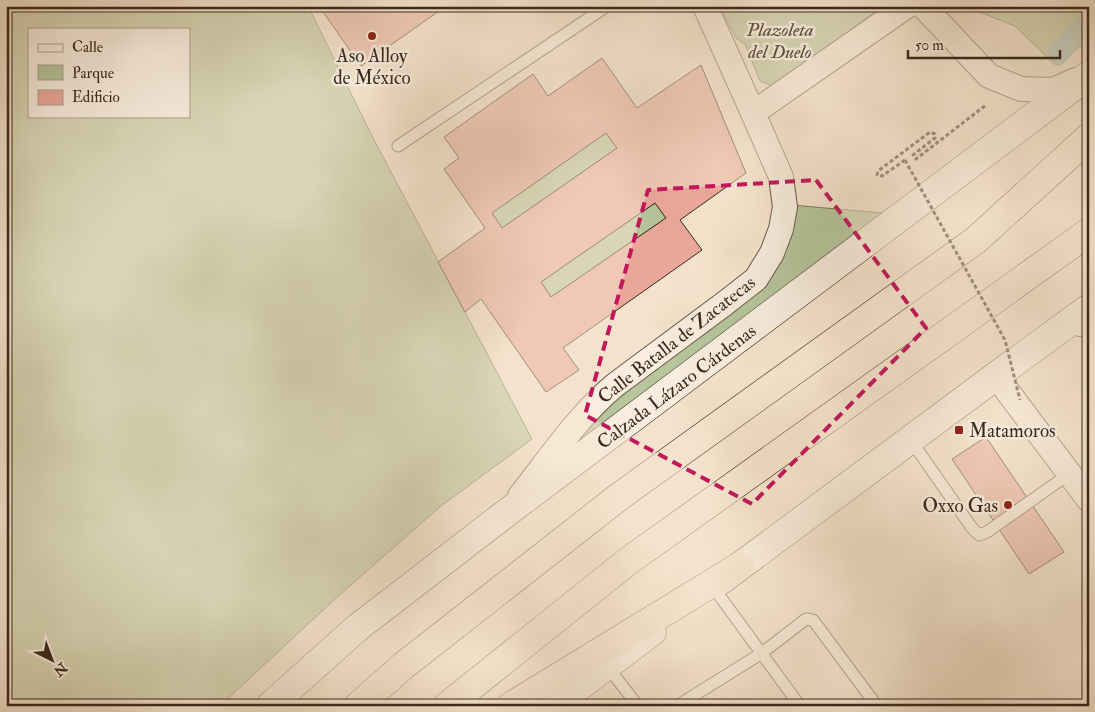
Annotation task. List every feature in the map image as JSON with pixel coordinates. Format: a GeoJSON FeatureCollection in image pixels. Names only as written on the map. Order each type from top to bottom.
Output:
{"type":"FeatureCollection","features":[{"type":"Feature","properties":{"kind":"highway"},"geometry":{"type":"LineString","coordinates":[[358,706],[403,666],[620,496],[976,240],[1089,137]]}},
{"type":"Feature","properties":{"kind":"highway"},"geometry":{"type":"LineString","coordinates":[[447,706],[627,562],[1089,232]]}},
{"type":"Feature","properties":{"kind":"highway"},"geometry":{"type":"LineString","coordinates":[[511,706],[740,566]]}},
{"type":"Feature","properties":{"kind":"main road","name":"Calzada Lázaro Cárdenas"},"geometry":{"type":"LineString","coordinates":[[270,706],[357,628],[505,514],[1089,75]]}},
{"type":"Feature","properties":{"kind":"main road"},"geometry":{"type":"LineString","coordinates":[[553,706],[996,376],[1076,330],[1089,308]]}},
{"type":"Feature","properties":{"kind":"street","name":"Calle Batalla de Zacatecas"},"geometry":{"type":"LineString","coordinates":[[505,514],[588,410],[604,394],[756,279],[772,253],[781,229],[784,207],[781,177],[705,6]]}},
{"type":"Feature","properties":{"kind":"street"},"geometry":{"type":"LineString","coordinates":[[753,113],[907,6]]}},
{"type":"Feature","properties":{"kind":"street"},"geometry":{"type":"LineString","coordinates":[[923,6],[989,76],[1021,89],[1053,90],[1089,75]]}},
{"type":"Feature","properties":{"kind":"street"},"geometry":{"type":"LineString","coordinates":[[996,376],[1089,500]]}},
{"type":"Feature","properties":{"kind":"lane"},"geometry":{"type":"LineString","coordinates":[[398,146],[607,6]]}},
{"type":"Feature","properties":{"kind":"lane"},"geometry":{"type":"LineString","coordinates":[[910,439],[972,528],[979,535],[987,532],[1069,474]]}},
{"type":"Feature","properties":{"kind":"lane"},"geometry":{"type":"LineString","coordinates":[[713,586],[800,706]]}},
{"type":"Feature","properties":{"kind":"lane"},"geometry":{"type":"LineString","coordinates":[[677,706],[762,653],[806,619],[813,620],[877,706]]}},
{"type":"Feature","properties":{"kind":"lane"},"geometry":{"type":"LineString","coordinates":[[606,666],[638,706]]}},
{"type":"Feature","properties":{"kind":"path"},"geometry":{"type":"LineString","coordinates":[[986,105],[916,159],[913,155],[935,138],[935,134],[930,132],[878,171],[877,175],[882,176],[905,160],[1005,340],[1020,400]]}},
{"type":"Feature","properties":{"kind":"highlighted area"},"geometry":{"type":"Polygon","coordinates":[[[816,180],[926,328],[752,504],[585,415],[648,190],[816,180]]]}},
{"type":"Feature","properties":{"kind":"green space"},"geometry":{"type":"Polygon","coordinates":[[[6,6],[308,6],[371,134],[532,439],[441,506],[335,599],[220,706],[6,706],[6,6]]]}},
{"type":"Feature","properties":{"kind":"green space","name":"Plazoleta del Duelo"},"geometry":{"type":"Polygon","coordinates":[[[719,6],[883,6],[773,86],[760,81],[745,44],[736,38],[719,6]]]}},
{"type":"Feature","properties":{"kind":"green space"},"geometry":{"type":"Polygon","coordinates":[[[964,6],[1089,6],[1089,41],[1054,64],[1015,26],[964,6]]]}},
{"type":"Feature","properties":{"kind":"green space"},"geometry":{"type":"Polygon","coordinates":[[[606,133],[617,148],[502,228],[492,213],[606,133]]]}},
{"type":"Feature","properties":{"kind":"green space"},"geometry":{"type":"Polygon","coordinates":[[[655,203],[666,218],[551,297],[541,282],[655,203]]]}},
{"type":"Feature","properties":{"kind":"green space"},"geometry":{"type":"Polygon","coordinates":[[[791,205],[895,214],[522,493],[604,394],[756,279],[791,205]]]}},
{"type":"Feature","properties":{"kind":"building","name":"Aso Alloy de México"},"geometry":{"type":"Polygon","coordinates":[[[319,6],[446,6],[361,66],[319,6]]]}},
{"type":"Feature","properties":{"kind":"building"},"geometry":{"type":"Polygon","coordinates":[[[602,58],[637,108],[701,65],[746,173],[680,220],[702,250],[563,348],[579,370],[546,392],[481,299],[465,312],[438,262],[485,228],[444,169],[459,158],[444,137],[533,74],[548,96],[602,58]],[[606,133],[492,213],[502,228],[617,148],[606,133]],[[655,203],[541,282],[551,297],[666,218],[655,203]]]}},
{"type":"Feature","properties":{"kind":"building","name":"Oxxo Gas"},"geometry":{"type":"Polygon","coordinates":[[[986,437],[1064,552],[1029,574],[952,459],[986,437]]]}},
{"type":"Feature","properties":{"kind":"waterway"},"geometry":{"type":"LineString","coordinates":[[1058,55],[1089,19]]}},
{"type":"Feature","properties":{"kind":"place","name":"Aso Alloy de México"},"geometry":{"type":"Point","coordinates":[372,36]}},
{"type":"Feature","properties":{"kind":"place","name":"Matamoros"},"geometry":{"type":"Point","coordinates":[959,430]}},
{"type":"Feature","properties":{"kind":"place","name":"Oxxo Gas"},"geometry":{"type":"Point","coordinates":[1008,505]}}]}
